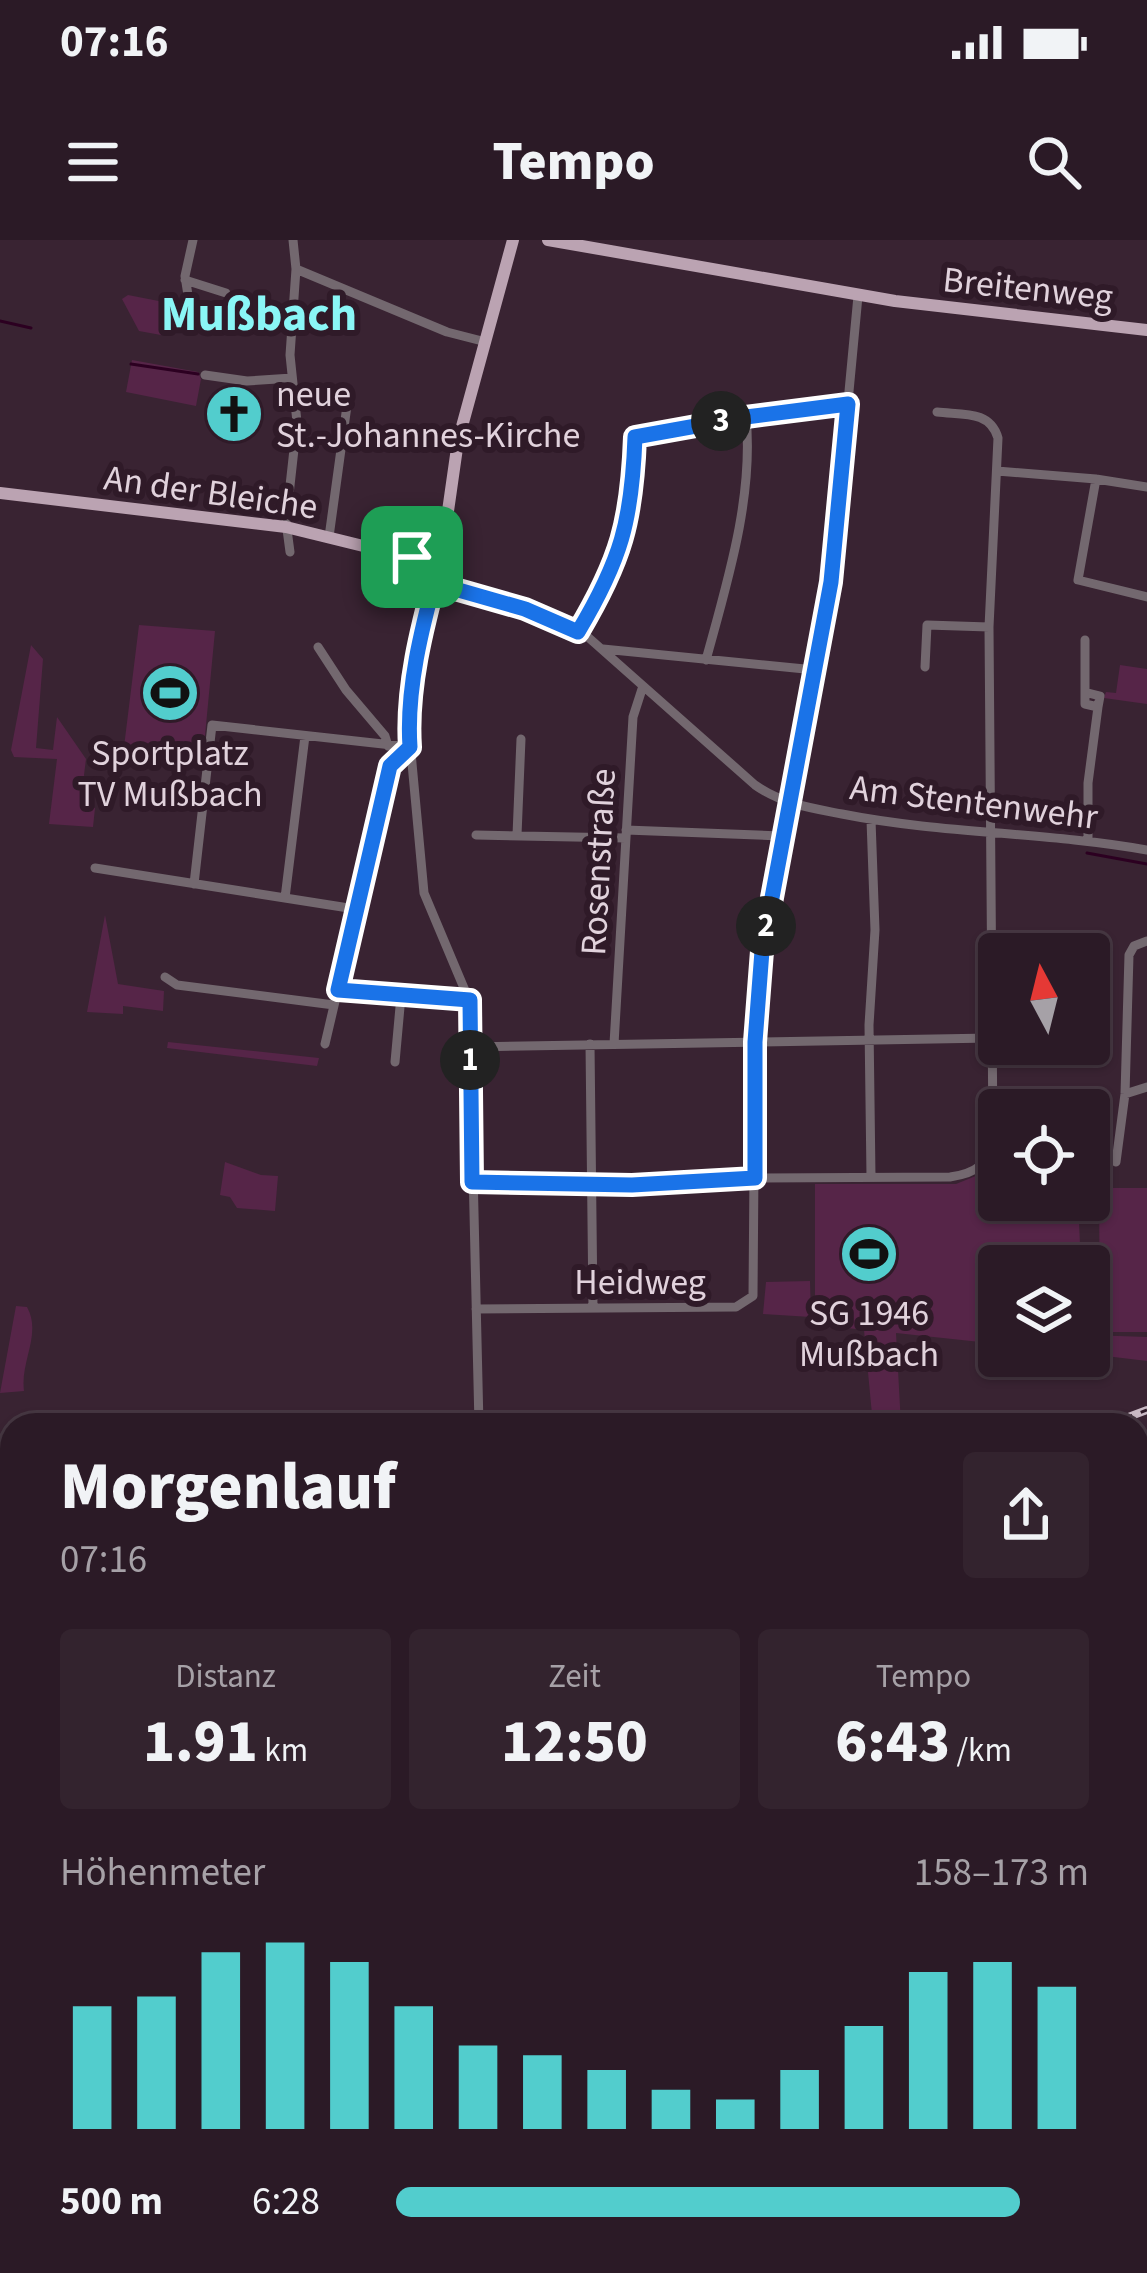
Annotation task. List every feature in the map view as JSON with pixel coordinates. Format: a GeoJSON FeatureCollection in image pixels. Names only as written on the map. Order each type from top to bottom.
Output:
{"type":"FeatureCollection","features":[{"type":"Feature","properties":{"kind":"main road"},"geometry":{"type":"LineString","coordinates":[[412,557],[434,554],[444,539],[458,440],[513,240]]}},
{"type":"Feature","properties":{"kind":"main road","name":"Breitenweg"},"geometry":{"type":"LineString","coordinates":[[548,240],[858,296],[1147,330]]}},
{"type":"Feature","properties":{"kind":"main road","name":"An der Bleiche"},"geometry":{"type":"LineString","coordinates":[[0,493],[286,527],[412,557]]}},
{"type":"Feature","properties":{"kind":"street"},"geometry":{"type":"LineString","coordinates":[[190,308],[185,280],[193,240]]}},
{"type":"Feature","properties":{"kind":"street"},"geometry":{"type":"LineString","coordinates":[[290,552],[286,527],[297,422],[290,343],[296,269],[293,240]]}},
{"type":"Feature","properties":{"kind":"street"},"geometry":{"type":"LineString","coordinates":[[296,269],[447,332],[487,343]]}},
{"type":"Feature","properties":{"kind":"street"},"geometry":{"type":"LineString","coordinates":[[185,280],[226,292]]}},
{"type":"Feature","properties":{"kind":"street"},"geometry":{"type":"LineString","coordinates":[[755,1178],[755,1042],[762,951],[835,556],[858,296]]}},
{"type":"Feature","properties":{"kind":"street"},"geometry":{"type":"LineString","coordinates":[[206,375],[247,381],[292,378]]}},
{"type":"Feature","properties":{"kind":"street"},"geometry":{"type":"LineString","coordinates":[[329,537],[349,391]]}},
{"type":"Feature","properties":{"kind":"street"},"geometry":{"type":"LineString","coordinates":[[578,632],[620,550],[630,515],[635,437],[848,404]]}},
{"type":"Feature","properties":{"kind":"street"},"geometry":{"type":"LineString","coordinates":[[937,412],[989,420],[998,438],[988,627],[990,933]]}},
{"type":"Feature","properties":{"kind":"street"},"geometry":{"type":"LineString","coordinates":[[706,660],[737,528],[746,417]]}},
{"type":"Feature","properties":{"kind":"street"},"geometry":{"type":"LineString","coordinates":[[997,471],[1147,487]]}},
{"type":"Feature","properties":{"kind":"street"},"geometry":{"type":"LineString","coordinates":[[1096,479],[1078,580],[1147,597]]}},
{"type":"Feature","properties":{"kind":"street"},"geometry":{"type":"LineString","coordinates":[[444,539],[412,695],[410,747],[424,893],[470,1000],[481,1413]]}},
{"type":"Feature","properties":{"kind":"street","name":"An der Bleiche"},"geometry":{"type":"LineString","coordinates":[[412,557],[436,577]]}},
{"type":"Feature","properties":{"kind":"street","name":"Am Stentenwehr"},"geometry":{"type":"LineString","coordinates":[[436,577],[578,632],[755,785],[788,802],[871,820],[1147,850]]}},
{"type":"Feature","properties":{"kind":"street"},"geometry":{"type":"LineString","coordinates":[[925,667],[927,625],[988,627]]}},
{"type":"Feature","properties":{"kind":"street"},"geometry":{"type":"LineString","coordinates":[[1085,640],[1085,704],[1098,707],[1088,783],[1088,841]]}},
{"type":"Feature","properties":{"kind":"street"},"geometry":{"type":"LineString","coordinates":[[318,647],[346,691],[386,736],[388,746]]}},
{"type":"Feature","properties":{"kind":"street"},"geometry":{"type":"LineString","coordinates":[[603,649],[815,670]]}},
{"type":"Feature","properties":{"kind":"street","name":"Rosenstraße"},"geometry":{"type":"LineString","coordinates":[[614,1044],[633,717],[644,686]]}},
{"type":"Feature","properties":{"kind":"street"},"geometry":{"type":"LineString","coordinates":[[194,884],[212,725],[410,747]]}},
{"type":"Feature","properties":{"kind":"street"},"geometry":{"type":"LineString","coordinates":[[285,898],[304,736]]}},
{"type":"Feature","properties":{"kind":"street"},"geometry":{"type":"LineString","coordinates":[[517,835],[521,739]]}},
{"type":"Feature","properties":{"kind":"street"},"geometry":{"type":"LineString","coordinates":[[326,1044],[390,766],[410,747]]}},
{"type":"Feature","properties":{"kind":"street"},"geometry":{"type":"LineString","coordinates":[[871,820],[875,930],[868,1041],[871,1177]]}},
{"type":"Feature","properties":{"kind":"street"},"geometry":{"type":"LineString","coordinates":[[476,835],[781,836]]}},
{"type":"Feature","properties":{"kind":"street"},"geometry":{"type":"LineString","coordinates":[[95,868],[355,909]]}},
{"type":"Feature","properties":{"kind":"street"},"geometry":{"type":"LineString","coordinates":[[1117,1162],[1125,1094],[1129,955],[1134,946],[1147,941]]}},
{"type":"Feature","properties":{"kind":"street"},"geometry":{"type":"LineString","coordinates":[[164,977],[177,985],[334,1005]]}},
{"type":"Feature","properties":{"kind":"street"},"geometry":{"type":"LineString","coordinates":[[338,990],[470,1000]]}},
{"type":"Feature","properties":{"kind":"street"},"geometry":{"type":"LineString","coordinates":[[395,1062],[401,996]]}},
{"type":"Feature","properties":{"kind":"street"},"geometry":{"type":"LineString","coordinates":[[470,1047],[978,1038]]}},
{"type":"Feature","properties":{"kind":"street"},"geometry":{"type":"LineString","coordinates":[[590,1044],[593,1308]]}},
{"type":"Feature","properties":{"kind":"street"},"geometry":{"type":"LineString","coordinates":[[472,1182],[592,1184],[963,1175],[987,1160],[993,1141],[992,1065]]}},
{"type":"Feature","properties":{"kind":"street"},"geometry":{"type":"LineString","coordinates":[[1125,1094],[1147,1088]]}},
{"type":"Feature","properties":{"kind":"street","name":"Heidweg"},"geometry":{"type":"LineString","coordinates":[[476,1309],[736,1307],[749,1301],[756,1280],[755,1178]]}},
{"type":"Feature","properties":{"kind":"shaded area"},"geometry":{"type":"Polygon","coordinates":[[[128,295],[174,304],[170,330],[161,335],[139,331],[122,299],[128,295]]]}},
{"type":"Feature","properties":{"kind":"shaded area"},"geometry":{"type":"Polygon","coordinates":[[[132,360],[198,372],[196,406],[126,392],[132,360]]]}},
{"type":"Feature","properties":{"kind":"shaded area","name":"Sportplatz TV Mußbach"},"geometry":{"type":"Polygon","coordinates":[[[139,625],[215,631],[202,767],[123,755],[139,625]]]}},
{"type":"Feature","properties":{"kind":"shaded area"},"geometry":{"type":"Polygon","coordinates":[[[31,645],[43,659],[36,748],[53,750],[57,717],[86,759],[84,775],[90,806],[95,808],[93,827],[49,824],[57,759],[14,757],[11,750],[31,645]]]}},
{"type":"Feature","properties":{"kind":"shaded area"},"geometry":{"type":"Polygon","coordinates":[[[1120,665],[1147,669],[1147,704],[1104,698],[1106,692],[1116,693],[1120,665]]]}},
{"type":"Feature","properties":{"kind":"shaded area"},"geometry":{"type":"Polygon","coordinates":[[[105,915],[118,984],[164,991],[163,1011],[123,1006],[123,1014],[87,1012],[105,915]]]}},
{"type":"Feature","properties":{"kind":"shaded area"},"geometry":{"type":"Polygon","coordinates":[[[168,1042],[319,1058],[317,1066],[167,1048],[168,1042]]]}},
{"type":"Feature","properties":{"kind":"shaded area"},"geometry":{"type":"Polygon","coordinates":[[[225,1162],[278,1176],[275,1211],[237,1208],[230,1197],[220,1195],[225,1162]]]}},
{"type":"Feature","properties":{"kind":"shaded area"},"geometry":{"type":"Polygon","coordinates":[[[978,1175],[978,1221],[1079,1221],[1080,1245],[978,1245],[978,1342],[896,1333],[900,1413],[872,1413],[864,1330],[815,1324],[815,1184],[956,1184],[978,1175]]]}},
{"type":"Feature","properties":{"kind":"shaded area"},"geometry":{"type":"Polygon","coordinates":[[[1110,1188],[1147,1188],[1147,1332],[1110,1332],[1110,1245],[1099,1245],[1099,1221],[1110,1221],[1110,1188]]]}},
{"type":"Feature","properties":{"kind":"shaded area"},"geometry":{"type":"Polygon","coordinates":[[[810,1281],[811,1317],[763,1314],[766,1282],[810,1281]]]}},
{"type":"Feature","properties":{"kind":"shaded area"},"geometry":{"type":"Polygon","coordinates":[[[16,1306],[27,1307],[32,1327],[24,1391],[0,1393],[16,1306]]]}},
{"type":"Feature","properties":{"kind":"shaded area"},"geometry":{"type":"Polygon","coordinates":[[[1110,1336],[1147,1337],[1147,1361],[1110,1357],[1110,1336]]]}},
{"type":"Feature","properties":{"kind":"waterway","name":"Mußbach"},"geometry":{"type":"LineString","coordinates":[[0,321],[31,328]]}},
{"type":"Feature","properties":{"kind":"waterway","name":"Mußbach"},"geometry":{"type":"LineString","coordinates":[[131,364],[198,374]]}},
{"type":"Feature","properties":{"kind":"waterway","name":"Mußbach"},"geometry":{"type":"LineString","coordinates":[[1087,853],[1147,864]]}},
{"type":"Feature","properties":{"kind":"railway"},"geometry":{"type":"LineString","coordinates":[[1139,1413],[1147,1410]]}},
{"type":"Feature","properties":{"kind":"place","name":"neue St.-Johannes-Kirche"},"geometry":{"type":"Point","coordinates":[234,414]}},
{"type":"Feature","properties":{"kind":"place","name":"Sportplatz TV Mußbach"},"geometry":{"type":"Point","coordinates":[170,693]}},
{"type":"Feature","properties":{"kind":"place","name":"SG 1946 Mußbach"},"geometry":{"type":"Point","coordinates":[869,1254]}},
{"type":"Feature","properties":{"kind":"district","name":"Mußbach"},"geometry":{"type":"Point","coordinates":[259,313]}},
{"type":"Feature","properties":{"kind":"route"},"geometry":{"type":"LineString","coordinates":[[412,557],[434,554],[444,539],[437,572],[434,583],[525,609],[578,632],[620,550],[630,515],[635,437],[848,404],[831,582],[762,951],[755,1042],[755,1178],[632,1185],[472,1182],[470,1000],[338,990],[390,766],[410,747],[412,695],[424,626],[434,583],[437,572],[412,557]]}}]}
